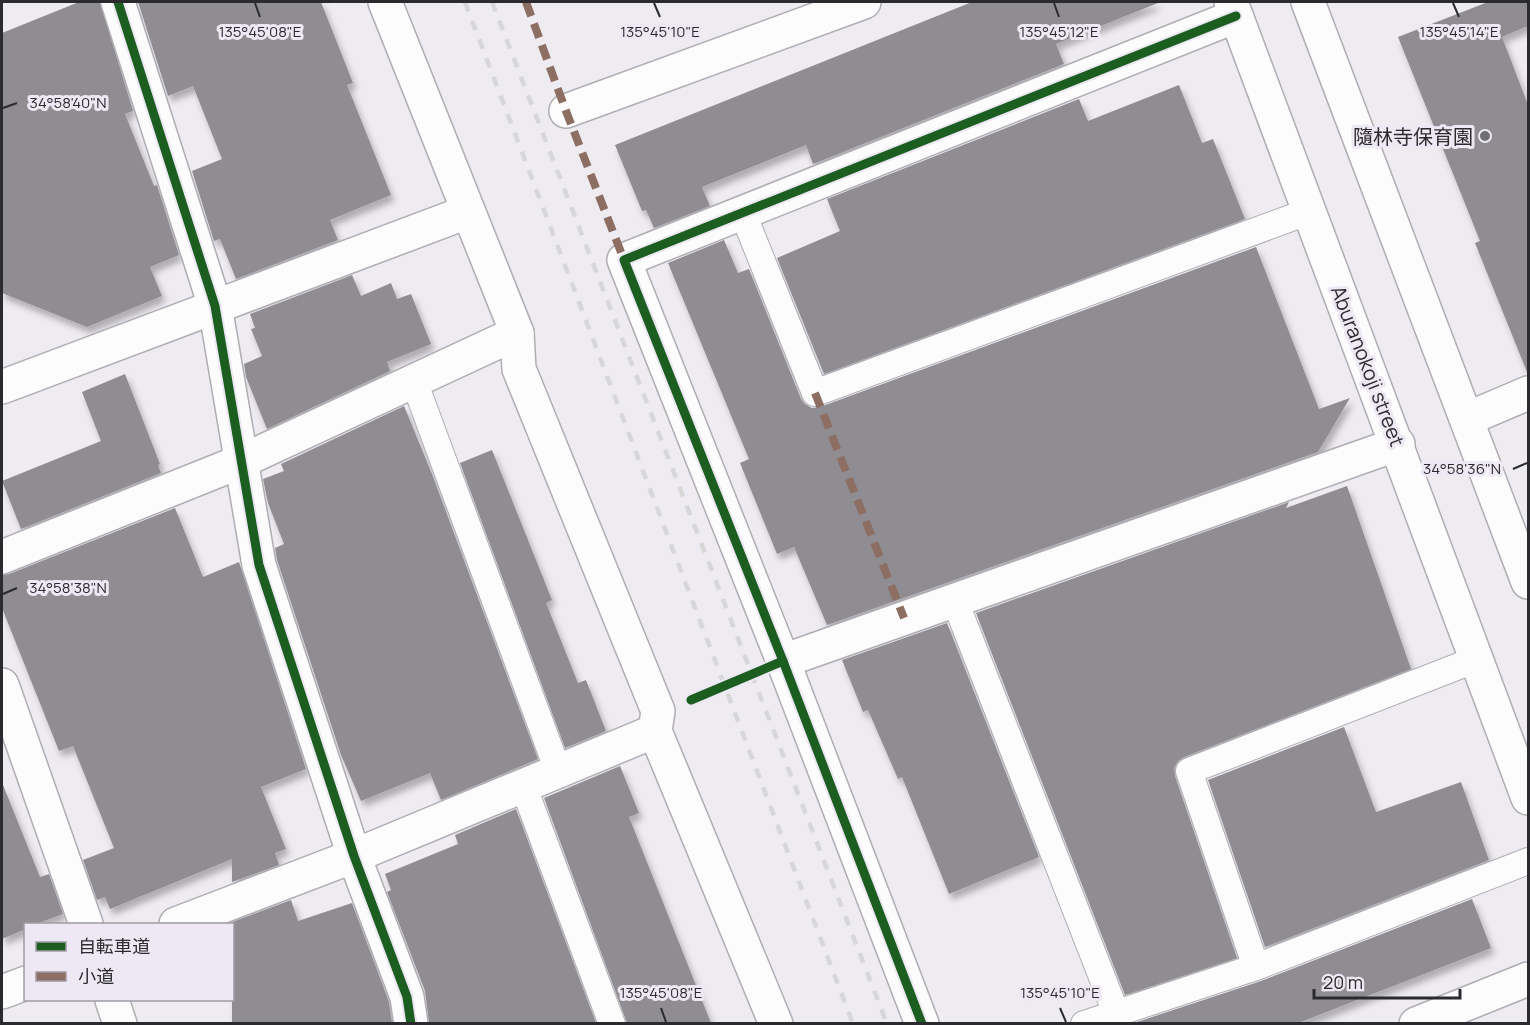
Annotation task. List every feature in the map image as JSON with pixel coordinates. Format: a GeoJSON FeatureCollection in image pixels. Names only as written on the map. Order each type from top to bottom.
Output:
{"type":"FeatureCollection","features":[{"type":"Feature","properties":{"kind":"street"},"geometry":{"type":"LineString","coordinates":[[118,2],[215,306],[259,565],[354,856],[406,997],[411,1023]]}},
{"type":"Feature","properties":{"kind":"street"},"geometry":{"type":"LineString","coordinates":[[385,2],[517,333],[519,369],[658,711],[655,731],[776,1023]]}},
{"type":"Feature","properties":{"kind":"street"},"geometry":{"type":"LineString","coordinates":[[566,111],[864,2]]}},
{"type":"Feature","properties":{"kind":"street"},"geometry":{"type":"LineString","coordinates":[[1308,2],[1528,582]]}},
{"type":"Feature","properties":{"kind":"street"},"geometry":{"type":"LineString","coordinates":[[922,1023],[783,661],[624,260],[1234,9]]}},
{"type":"Feature","properties":{"kind":"street","name":"Aburanokoji street"},"geometry":{"type":"LineString","coordinates":[[1234,9],[1528,798]]}},
{"type":"Feature","properties":{"kind":"street"},"geometry":{"type":"LineString","coordinates":[[2,387],[467,212]]}},
{"type":"Feature","properties":{"kind":"street"},"geometry":{"type":"LineString","coordinates":[[2,557],[242,461],[517,333]]}},
{"type":"Feature","properties":{"kind":"street"},"geometry":{"type":"LineString","coordinates":[[1467,419],[1528,393]]}},
{"type":"Feature","properties":{"kind":"street"},"geometry":{"type":"LineString","coordinates":[[783,661],[1398,444]]}},
{"type":"Feature","properties":{"kind":"street"},"geometry":{"type":"LineString","coordinates":[[2,685],[86,923]]}},
{"type":"Feature","properties":{"kind":"street"},"geometry":{"type":"LineString","coordinates":[[179,923],[354,856],[655,731]]}},
{"type":"Feature","properties":{"kind":"street"},"geometry":{"type":"LineString","coordinates":[[1416,1023],[1528,979]]}},
{"type":"Feature","properties":{"kind":"street"},"geometry":{"type":"LineString","coordinates":[[2,992],[24,983]]}},
{"type":"Feature","properties":{"kind":"street"},"geometry":{"type":"LineString","coordinates":[[113,1001],[120,1023]]}},
{"type":"Feature","properties":{"kind":"lane"},"geometry":{"type":"LineString","coordinates":[[742,211],[815,393],[1310,211]]}},
{"type":"Feature","properties":{"kind":"lane"},"geometry":{"type":"LineString","coordinates":[[414,381],[558,771]]}},
{"type":"Feature","properties":{"kind":"lane"},"geometry":{"type":"LineString","coordinates":[[955,601],[1116,1013]]}},
{"type":"Feature","properties":{"kind":"lane"},"geometry":{"type":"LineString","coordinates":[[1256,967],[1189,771],[1477,659]]}},
{"type":"Feature","properties":{"kind":"lane"},"geometry":{"type":"LineString","coordinates":[[523,785],[612,1023]]}},
{"type":"Feature","properties":{"kind":"lane"},"geometry":{"type":"LineString","coordinates":[[1084,1023],[1256,967],[1528,861]]}},
{"type":"Feature","properties":{"kind":"building"},"geometry":{"type":"Polygon","coordinates":[[[79,2],[100,2],[133,111],[125,114],[154,186],[157,185],[179,255],[150,267],[162,296],[87,327],[2,293],[2,33],[79,2]]]}},
{"type":"Feature","properties":{"kind":"building"},"geometry":{"type":"Polygon","coordinates":[[[138,2],[321,2],[353,83],[347,85],[391,195],[330,220],[338,240],[236,279],[220,239],[214,241],[192,171],[222,159],[193,86],[168,96],[138,2]]]}},
{"type":"Feature","properties":{"kind":"building"},"geometry":{"type":"Polygon","coordinates":[[[972,2],[1158,3],[1056,44],[1064,64],[813,164],[806,145],[702,187],[710,206],[654,228],[646,210],[642,211],[615,145],[972,2]]]}},
{"type":"Feature","properties":{"kind":"building"},"geometry":{"type":"Polygon","coordinates":[[[1488,2],[1528,2],[1528,26],[1502,37],[1528,105],[1528,372],[1475,243],[1480,241],[1398,37],[1488,2]]]}},
{"type":"Feature","properties":{"kind":"building"},"geometry":{"type":"Polygon","coordinates":[[[1179,85],[1202,143],[1213,139],[1245,219],[824,374],[777,258],[840,231],[827,199],[1079,99],[1088,121],[1179,85]]]}},
{"type":"Feature","properties":{"kind":"building"},"geometry":{"type":"Polygon","coordinates":[[[724,240],[738,273],[749,269],[801,399],[812,408],[1256,247],[1319,409],[1350,398],[1318,452],[827,625],[794,547],[777,554],[740,463],[749,459],[668,263],[724,240]]]}},
{"type":"Feature","properties":{"kind":"building"},"geometry":{"type":"Polygon","coordinates":[[[352,275],[361,296],[391,283],[397,299],[411,294],[431,344],[387,362],[390,371],[267,429],[246,377],[244,364],[262,356],[251,329],[255,328],[250,314],[352,275]]]}},
{"type":"Feature","properties":{"kind":"building"},"geometry":{"type":"Polygon","coordinates":[[[125,374],[160,464],[158,465],[161,473],[21,529],[2,481],[101,441],[82,392],[125,374]]]}},
{"type":"Feature","properties":{"kind":"building"},"geometry":{"type":"Polygon","coordinates":[[[404,406],[432,474],[538,759],[441,800],[430,773],[361,801],[341,755],[277,560],[275,548],[284,544],[268,503],[263,479],[284,471],[281,464],[404,406]]]}},
{"type":"Feature","properties":{"kind":"building"},"geometry":{"type":"Polygon","coordinates":[[[492,450],[552,600],[546,603],[578,683],[586,680],[606,731],[565,748],[460,463],[492,450]]]}},
{"type":"Feature","properties":{"kind":"building"},"geometry":{"type":"Polygon","coordinates":[[[1347,486],[1411,669],[1178,761],[1174,768],[1175,776],[1237,958],[1125,995],[976,613],[1289,502],[1286,508],[1347,486]]]}},
{"type":"Feature","properties":{"kind":"building"},"geometry":{"type":"Polygon","coordinates":[[[175,508],[203,577],[239,562],[306,769],[261,787],[286,849],[275,853],[279,865],[232,882],[232,859],[110,909],[105,897],[97,900],[83,860],[114,848],[73,746],[59,751],[2,608],[2,575],[175,508]]]}},
{"type":"Feature","properties":{"kind":"building"},"geometry":{"type":"Polygon","coordinates":[[[947,623],[1039,857],[949,894],[902,777],[898,779],[868,710],[863,712],[842,660],[947,623]]]}},
{"type":"Feature","properties":{"kind":"building"},"geometry":{"type":"Polygon","coordinates":[[[1344,727],[1376,812],[1461,782],[1489,860],[1265,947],[1208,780],[1344,727]]]}},
{"type":"Feature","properties":{"kind":"building"},"geometry":{"type":"Polygon","coordinates":[[[620,766],[639,813],[629,817],[711,1023],[627,1023],[544,798],[620,766]]]}},
{"type":"Feature","properties":{"kind":"building"},"geometry":{"type":"Polygon","coordinates":[[[3,785],[40,877],[49,874],[63,914],[39,923],[24,923],[24,930],[2,939],[3,785]]]}},
{"type":"Feature","properties":{"kind":"building"},"geometry":{"type":"Polygon","coordinates":[[[516,809],[596,1023],[429,1023],[425,991],[387,892],[391,890],[385,874],[458,844],[455,835],[516,809]]]}},
{"type":"Feature","properties":{"kind":"building"},"geometry":{"type":"Polygon","coordinates":[[[1472,899],[1491,948],[1298,1023],[1134,1023],[1261,981],[1472,899]]]}},
{"type":"Feature","properties":{"kind":"building"},"geometry":{"type":"Polygon","coordinates":[[[291,900],[298,921],[352,903],[389,1002],[392,1023],[232,1023],[234,923],[232,922],[291,900]]]}},
{"type":"Feature","properties":{"kind":"railway"},"geometry":{"type":"LineString","coordinates":[[465,2],[853,1024]]}},
{"type":"Feature","properties":{"kind":"railway"},"geometry":{"type":"LineString","coordinates":[[492,2],[887,1024]]}},
{"type":"Feature","properties":{"kind":"marked path"},"geometry":{"type":"LineString","coordinates":[[526,2],[624,260]]}},
{"type":"Feature","properties":{"kind":"marked path"},"geometry":{"type":"LineString","coordinates":[[815,393],[904,618]]}},
{"type":"Feature","properties":{"kind":"cycle path"},"geometry":{"type":"LineString","coordinates":[[118,2],[215,306],[259,565],[354,856],[407,997],[411,1024]]}},
{"type":"Feature","properties":{"kind":"cycle path"},"geometry":{"type":"LineString","coordinates":[[922,1024],[783,661],[624,260],[1236,16]]}},
{"type":"Feature","properties":{"kind":"cycle path"},"geometry":{"type":"LineString","coordinates":[[691,700],[783,661]]}},
{"type":"Feature","properties":{"kind":"place","name":"隨林寺保育園"},"geometry":{"type":"Point","coordinates":[1485,136]}}]}
